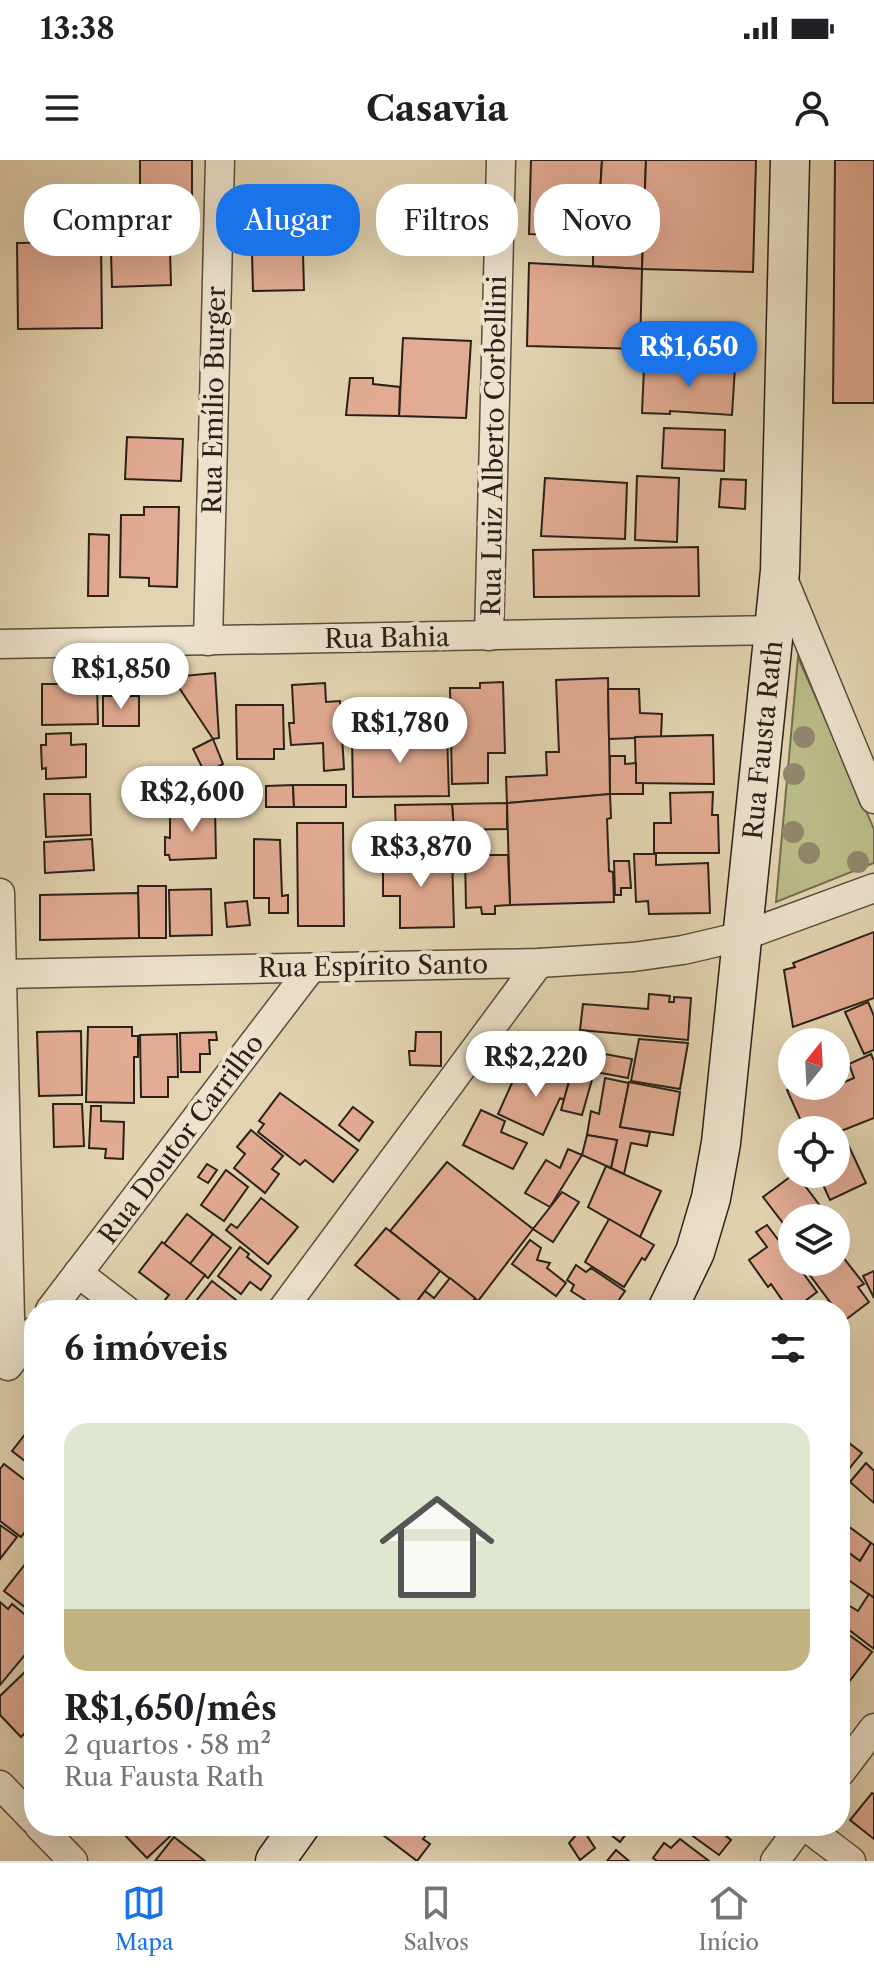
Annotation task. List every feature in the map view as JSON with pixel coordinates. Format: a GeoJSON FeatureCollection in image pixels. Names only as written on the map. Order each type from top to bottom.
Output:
{"type":"FeatureCollection","features":[{"type":"Feature","properties":{"kind":"street","name":"Rua Emílio Burger"},"geometry":{"type":"LineString","coordinates":[[208,641],[220,160]]}},
{"type":"Feature","properties":{"kind":"street","name":"Rua Luiz Alberto Corbellini"},"geometry":{"type":"LineString","coordinates":[[489,636],[501,160]]}},
{"type":"Feature","properties":{"kind":"street","name":"Rua Fausta Rath"},"geometry":{"type":"LineString","coordinates":[[672,1300],[695,1252],[711,1198],[721,1143],[743,936],[780,571],[790,160]]}},
{"type":"Feature","properties":{"kind":"street"},"geometry":{"type":"LineString","coordinates":[[780,571],[874,799]]}},
{"type":"Feature","properties":{"kind":"street","name":"Rua Bahia"},"geometry":{"type":"LineString","coordinates":[[0,644],[774,630]]}},
{"type":"Feature","properties":{"kind":"street","name":"Rua Espírito Santo"},"geometry":{"type":"LineString","coordinates":[[2,974],[539,963],[633,957],[683,950],[743,936],[874,888]]}},
{"type":"Feature","properties":{"kind":"street"},"geometry":{"type":"LineString","coordinates":[[0,893],[6,1369]]}},
{"type":"Feature","properties":{"kind":"street"},"geometry":{"type":"LineString","coordinates":[[289,1300],[539,963]]}},
{"type":"Feature","properties":{"kind":"street","name":"Rua Doutor Carrilho"},"geometry":{"type":"LineString","coordinates":[[58,1300],[311,968]]}},
{"type":"Feature","properties":{"kind":"street"},"geometry":{"type":"LineString","coordinates":[[78,1273],[113,1300]]}},
{"type":"Feature","properties":{"kind":"street"},"geometry":{"type":"LineString","coordinates":[[6,1369],[24,1345]]}},
{"type":"Feature","properties":{"kind":"street"},"geometry":{"type":"LineString","coordinates":[[850,1760],[874,1728]]}},
{"type":"Feature","properties":{"kind":"street"},"geometry":{"type":"LineString","coordinates":[[0,1785],[24,1810]]}},
{"type":"Feature","properties":{"kind":"street"},"geometry":{"type":"LineString","coordinates":[[49,1836],[73,1861]]}},
{"type":"Feature","properties":{"kind":"street"},"geometry":{"type":"LineString","coordinates":[[275,1861],[293,1836]]}},
{"type":"Feature","properties":{"kind":"street"},"geometry":{"type":"LineString","coordinates":[[775,1861],[795,1836]]}},
{"type":"Feature","properties":{"kind":"street"},"geometry":{"type":"LineString","coordinates":[[817,1836],[851,1861]]}},
{"type":"Feature","properties":{"kind":"green space"},"geometry":{"type":"Polygon","coordinates":[[[798,657],[874,829],[874,863],[776,902],[798,657]]]}},
{"type":"Feature","properties":{"kind":"building"},"geometry":{"type":"Polygon","coordinates":[[[140,160],[192,160],[192,184],[140,184],[140,160]]]}},
{"type":"Feature","properties":{"kind":"building"},"geometry":{"type":"Polygon","coordinates":[[[531,160],[602,160],[601,184],[534,184],[534,234],[529,234],[531,160]]]}},
{"type":"Feature","properties":{"kind":"building"},"geometry":{"type":"Polygon","coordinates":[[[602,160],[646,160],[645,184],[601,184],[602,160]]]}},
{"type":"Feature","properties":{"kind":"building"},"geometry":{"type":"Polygon","coordinates":[[[646,160],[756,160],[753,272],[642,269],[642,256],[660,256],[660,184],[645,184],[646,160]]]}},
{"type":"Feature","properties":{"kind":"building"},"geometry":{"type":"Polygon","coordinates":[[[835,160],[874,160],[874,403],[833,403],[835,160]]]}},
{"type":"Feature","properties":{"kind":"building"},"geometry":{"type":"Polygon","coordinates":[[[17,243],[24,243],[24,256],[101,256],[102,328],[18,329],[17,243]]]}},
{"type":"Feature","properties":{"kind":"building"},"geometry":{"type":"Polygon","coordinates":[[[111,256],[170,256],[171,285],[112,287],[111,256]]]}},
{"type":"Feature","properties":{"kind":"building"},"geometry":{"type":"Polygon","coordinates":[[[252,256],[303,256],[304,290],[253,291],[252,256]]]}},
{"type":"Feature","properties":{"kind":"building"},"geometry":{"type":"Polygon","coordinates":[[[593,256],[642,256],[642,269],[593,266],[593,256]]]}},
{"type":"Feature","properties":{"kind":"building"},"geometry":{"type":"Polygon","coordinates":[[[529,263],[642,269],[640,349],[527,346],[529,263]]]}},
{"type":"Feature","properties":{"kind":"building"},"geometry":{"type":"Polygon","coordinates":[[[403,338],[471,341],[466,418],[399,416],[403,338]]]}},
{"type":"Feature","properties":{"kind":"building"},"geometry":{"type":"Polygon","coordinates":[[[669,362],[735,367],[732,415],[670,411],[670,414],[642,413],[644,368],[668,370],[669,362]]]}},
{"type":"Feature","properties":{"kind":"building"},"geometry":{"type":"Polygon","coordinates":[[[350,378],[373,378],[373,384],[400,387],[399,416],[346,415],[350,378]]]}},
{"type":"Feature","properties":{"kind":"building"},"geometry":{"type":"Polygon","coordinates":[[[664,428],[725,430],[724,471],[662,468],[664,428]]]}},
{"type":"Feature","properties":{"kind":"building"},"geometry":{"type":"Polygon","coordinates":[[[127,437],[183,439],[181,481],[125,479],[127,437]]]}},
{"type":"Feature","properties":{"kind":"building"},"geometry":{"type":"Polygon","coordinates":[[[637,476],[679,478],[677,542],[635,540],[637,476]]]}},
{"type":"Feature","properties":{"kind":"building"},"geometry":{"type":"Polygon","coordinates":[[[545,478],[627,483],[625,539],[541,536],[545,478]]]}},
{"type":"Feature","properties":{"kind":"building"},"geometry":{"type":"Polygon","coordinates":[[[721,479],[746,480],[745,509],[719,507],[721,479]]]}},
{"type":"Feature","properties":{"kind":"building"},"geometry":{"type":"Polygon","coordinates":[[[144,507],[179,507],[177,587],[149,586],[149,578],[120,577],[121,515],[144,515],[144,507]]]}},
{"type":"Feature","properties":{"kind":"building"},"geometry":{"type":"Polygon","coordinates":[[[89,534],[109,535],[108,596],[88,596],[89,534]]]}},
{"type":"Feature","properties":{"kind":"building"},"geometry":{"type":"Polygon","coordinates":[[[698,547],[699,596],[534,597],[533,550],[698,547]]]}},
{"type":"Feature","properties":{"kind":"building"},"geometry":{"type":"Polygon","coordinates":[[[215,673],[219,738],[213,739],[172,677],[215,673]]]}},
{"type":"Feature","properties":{"kind":"building"},"geometry":{"type":"Polygon","coordinates":[[[608,678],[610,794],[507,803],[506,777],[547,775],[546,752],[559,752],[556,680],[608,678]]]}},
{"type":"Feature","properties":{"kind":"building"},"geometry":{"type":"Polygon","coordinates":[[[503,682],[505,753],[488,753],[488,783],[452,784],[450,688],[480,688],[480,683],[503,682]]]}},
{"type":"Feature","properties":{"kind":"building"},"geometry":{"type":"Polygon","coordinates":[[[325,683],[326,702],[340,701],[344,769],[324,771],[323,743],[291,745],[289,723],[294,723],[292,685],[325,683]]]}},
{"type":"Feature","properties":{"kind":"building"},"geometry":{"type":"Polygon","coordinates":[[[42,684],[97,684],[98,724],[42,725],[42,684]]]}},
{"type":"Feature","properties":{"kind":"building"},"geometry":{"type":"Polygon","coordinates":[[[608,689],[639,689],[640,713],[662,714],[661,737],[609,739],[608,689]]]}},
{"type":"Feature","properties":{"kind":"building"},"geometry":{"type":"Polygon","coordinates":[[[103,696],[139,696],[139,726],[103,726],[103,696]]]}},
{"type":"Feature","properties":{"kind":"building"},"geometry":{"type":"Polygon","coordinates":[[[236,705],[283,705],[284,749],[274,749],[274,759],[237,759],[236,705]]]}},
{"type":"Feature","properties":{"kind":"building"},"geometry":{"type":"Polygon","coordinates":[[[71,733],[71,745],[86,744],[86,777],[46,779],[46,768],[42,769],[41,745],[46,745],[46,734],[71,733]]]}},
{"type":"Feature","properties":{"kind":"building"},"geometry":{"type":"Polygon","coordinates":[[[447,733],[449,796],[353,797],[352,735],[447,733]]]}},
{"type":"Feature","properties":{"kind":"building"},"geometry":{"type":"Polygon","coordinates":[[[713,735],[714,784],[636,783],[635,737],[713,735]]]}},
{"type":"Feature","properties":{"kind":"building"},"geometry":{"type":"Polygon","coordinates":[[[213,739],[223,764],[204,771],[193,749],[213,739]]]}},
{"type":"Feature","properties":{"kind":"building"},"geometry":{"type":"Polygon","coordinates":[[[610,756],[625,756],[625,764],[636,763],[636,783],[643,783],[643,794],[610,794],[610,756]]]}},
{"type":"Feature","properties":{"kind":"building"},"geometry":{"type":"Polygon","coordinates":[[[166,767],[193,767],[193,772],[228,771],[228,805],[166,805],[166,767]]]}},
{"type":"Feature","properties":{"kind":"building"},"geometry":{"type":"Polygon","coordinates":[[[293,785],[294,807],[266,807],[266,786],[293,785]]]}},
{"type":"Feature","properties":{"kind":"building"},"geometry":{"type":"Polygon","coordinates":[[[293,785],[346,785],[346,807],[294,807],[293,785]]]}},
{"type":"Feature","properties":{"kind":"building"},"geometry":{"type":"Polygon","coordinates":[[[713,792],[712,815],[718,815],[719,853],[654,853],[654,823],[671,823],[670,793],[713,792]]]}},
{"type":"Feature","properties":{"kind":"building"},"geometry":{"type":"Polygon","coordinates":[[[44,794],[90,794],[91,835],[46,837],[44,794]]]}},
{"type":"Feature","properties":{"kind":"building"},"geometry":{"type":"Polygon","coordinates":[[[610,794],[611,818],[607,819],[614,902],[510,905],[507,803],[610,794]]]}},
{"type":"Feature","properties":{"kind":"building"},"geometry":{"type":"Polygon","coordinates":[[[507,803],[507,829],[454,830],[452,804],[507,803]]]}},
{"type":"Feature","properties":{"kind":"building"},"geometry":{"type":"Polygon","coordinates":[[[452,804],[454,831],[396,833],[395,805],[452,804]]]}},
{"type":"Feature","properties":{"kind":"building"},"geometry":{"type":"Polygon","coordinates":[[[215,808],[216,858],[170,860],[169,855],[165,855],[165,837],[170,838],[170,809],[215,808]]]}},
{"type":"Feature","properties":{"kind":"building"},"geometry":{"type":"Polygon","coordinates":[[[297,823],[343,823],[344,926],[298,926],[297,823]]]}},
{"type":"Feature","properties":{"kind":"building"},"geometry":{"type":"Polygon","coordinates":[[[92,839],[94,870],[45,873],[44,842],[92,839]]]}},
{"type":"Feature","properties":{"kind":"building"},"geometry":{"type":"Polygon","coordinates":[[[254,839],[280,840],[282,896],[288,895],[288,913],[269,913],[269,898],[254,898],[254,839]]]}},
{"type":"Feature","properties":{"kind":"building"},"geometry":{"type":"Polygon","coordinates":[[[634,854],[656,854],[656,865],[708,863],[710,913],[649,914],[648,901],[636,902],[634,854]]]}},
{"type":"Feature","properties":{"kind":"building"},"geometry":{"type":"Polygon","coordinates":[[[452,855],[454,927],[400,928],[400,896],[383,896],[383,856],[452,855]]]}},
{"type":"Feature","properties":{"kind":"building"},"geometry":{"type":"Polygon","coordinates":[[[465,855],[508,855],[510,905],[495,906],[495,914],[482,914],[481,907],[466,908],[465,855]]]}},
{"type":"Feature","properties":{"kind":"building"},"geometry":{"type":"Polygon","coordinates":[[[614,861],[629,861],[631,888],[621,888],[621,895],[615,895],[614,861]]]}},
{"type":"Feature","properties":{"kind":"building"},"geometry":{"type":"Polygon","coordinates":[[[138,886],[166,886],[166,938],[139,938],[138,886]]]}},
{"type":"Feature","properties":{"kind":"building"},"geometry":{"type":"Polygon","coordinates":[[[211,889],[212,935],[170,936],[169,890],[211,889]]]}},
{"type":"Feature","properties":{"kind":"building"},"geometry":{"type":"Polygon","coordinates":[[[138,893],[139,938],[40,940],[40,895],[138,893]]]}},
{"type":"Feature","properties":{"kind":"building"},"geometry":{"type":"Polygon","coordinates":[[[247,901],[250,925],[227,927],[225,903],[247,901]]]}},
{"type":"Feature","properties":{"kind":"building"},"geometry":{"type":"Polygon","coordinates":[[[874,932],[874,998],[793,1027],[784,970],[795,967],[793,963],[874,932]]]}},
{"type":"Feature","properties":{"kind":"building"},"geometry":{"type":"Polygon","coordinates":[[[649,994],[670,996],[669,1002],[674,1002],[674,997],[691,998],[688,1040],[580,1030],[583,1004],[648,1009],[649,994]]]}},
{"type":"Feature","properties":{"kind":"building"},"geometry":{"type":"Polygon","coordinates":[[[868,1002],[874,1016],[874,1050],[864,1054],[845,1012],[868,1002]]]}},
{"type":"Feature","properties":{"kind":"building"},"geometry":{"type":"Polygon","coordinates":[[[88,1027],[132,1027],[132,1036],[138,1036],[138,1057],[134,1057],[134,1103],[86,1102],[88,1027]]]}},
{"type":"Feature","properties":{"kind":"building"},"geometry":{"type":"Polygon","coordinates":[[[81,1031],[82,1095],[39,1096],[37,1032],[81,1031]]]}},
{"type":"Feature","properties":{"kind":"building"},"geometry":{"type":"Polygon","coordinates":[[[216,1032],[217,1040],[209,1040],[210,1054],[200,1054],[200,1072],[181,1072],[180,1033],[216,1032]]]}},
{"type":"Feature","properties":{"kind":"building"},"geometry":{"type":"Polygon","coordinates":[[[416,1032],[441,1032],[441,1066],[410,1065],[409,1051],[415,1051],[416,1032]]]}},
{"type":"Feature","properties":{"kind":"building"},"geometry":{"type":"Polygon","coordinates":[[[177,1034],[178,1077],[168,1077],[168,1097],[141,1097],[140,1035],[177,1034]]]}},
{"type":"Feature","properties":{"kind":"building"},"geometry":{"type":"Polygon","coordinates":[[[639,1039],[688,1043],[680,1089],[631,1081],[639,1039]]]}},
{"type":"Feature","properties":{"kind":"building"},"geometry":{"type":"Polygon","coordinates":[[[588,1051],[632,1059],[628,1078],[585,1070],[588,1051]]]}},
{"type":"Feature","properties":{"kind":"building"},"geometry":{"type":"Polygon","coordinates":[[[871,1054],[874,1061],[874,1118],[850,1127],[850,1116],[799,1116],[792,1100],[850,1100],[850,1080],[854,1078],[850,1064],[871,1054]]]}},
{"type":"Feature","properties":{"kind":"building"},"geometry":{"type":"Polygon","coordinates":[[[548,1067],[572,1071],[564,1100],[560,1098],[543,1135],[498,1114],[516,1074],[541,1086],[548,1067]]]}},
{"type":"Feature","properties":{"kind":"building"},"geometry":{"type":"Polygon","coordinates":[[[572,1071],[593,1076],[582,1115],[561,1110],[572,1071]]]}},
{"type":"Feature","properties":{"kind":"building"},"geometry":{"type":"Polygon","coordinates":[[[605,1078],[629,1083],[620,1127],[650,1132],[647,1146],[631,1143],[624,1174],[611,1168],[617,1140],[587,1135],[591,1111],[599,1114],[605,1078]]]}},
{"type":"Feature","properties":{"kind":"building"},"geometry":{"type":"Polygon","coordinates":[[[629,1082],[680,1092],[673,1135],[620,1127],[629,1082]]]}},
{"type":"Feature","properties":{"kind":"building"},"geometry":{"type":"Polygon","coordinates":[[[280,1093],[358,1150],[333,1182],[305,1160],[300,1165],[258,1132],[264,1124],[259,1121],[280,1093]]]}},
{"type":"Feature","properties":{"kind":"building"},"geometry":{"type":"Polygon","coordinates":[[[53,1104],[82,1104],[84,1146],[54,1147],[53,1104]]]}},
{"type":"Feature","properties":{"kind":"building"},"geometry":{"type":"Polygon","coordinates":[[[91,1106],[101,1106],[101,1121],[124,1122],[123,1159],[105,1158],[106,1149],[89,1148],[91,1106]]]}},
{"type":"Feature","properties":{"kind":"building"},"geometry":{"type":"Polygon","coordinates":[[[353,1107],[373,1122],[359,1141],[339,1125],[353,1107]]]}},
{"type":"Feature","properties":{"kind":"building"},"geometry":{"type":"Polygon","coordinates":[[[481,1110],[505,1121],[501,1132],[527,1143],[513,1169],[463,1145],[481,1110]]]}},
{"type":"Feature","properties":{"kind":"building"},"geometry":{"type":"Polygon","coordinates":[[[251,1130],[283,1156],[272,1169],[279,1174],[265,1193],[234,1168],[245,1154],[237,1147],[251,1130]]]}},
{"type":"Feature","properties":{"kind":"building"},"geometry":{"type":"Polygon","coordinates":[[[587,1135],[617,1140],[611,1168],[582,1155],[587,1135]]]}},
{"type":"Feature","properties":{"kind":"building"},"geometry":{"type":"Polygon","coordinates":[[[850,1148],[866,1183],[830,1200],[824,1188],[850,1188],[850,1148]]]}},
{"type":"Feature","properties":{"kind":"building"},"geometry":{"type":"Polygon","coordinates":[[[568,1149],[582,1155],[550,1207],[525,1193],[546,1160],[560,1168],[568,1149]]]}},
{"type":"Feature","properties":{"kind":"building"},"geometry":{"type":"Polygon","coordinates":[[[447,1162],[533,1229],[479,1300],[390,1231],[447,1162]]]}},
{"type":"Feature","properties":{"kind":"building"},"geometry":{"type":"Polygon","coordinates":[[[207,1164],[217,1170],[208,1183],[198,1177],[207,1164]]]}},
{"type":"Feature","properties":{"kind":"building"},"geometry":{"type":"Polygon","coordinates":[[[606,1166],[661,1191],[640,1237],[588,1207],[606,1166]]]}},
{"type":"Feature","properties":{"kind":"building"},"geometry":{"type":"Polygon","coordinates":[[[226,1170],[248,1187],[224,1221],[201,1205],[226,1170]]]}},
{"type":"Feature","properties":{"kind":"building"},"geometry":{"type":"Polygon","coordinates":[[[778,1186],[807,1188],[819,1204],[778,1204],[778,1217],[763,1197],[778,1186]]]}},
{"type":"Feature","properties":{"kind":"building"},"geometry":{"type":"Polygon","coordinates":[[[562,1192],[579,1202],[553,1242],[533,1229],[562,1192]]]}},
{"type":"Feature","properties":{"kind":"building"},"geometry":{"type":"Polygon","coordinates":[[[261,1198],[298,1227],[268,1264],[226,1230],[231,1224],[237,1228],[261,1198]]]}},
{"type":"Feature","properties":{"kind":"building"},"geometry":{"type":"Polygon","coordinates":[[[187,1214],[213,1234],[190,1264],[164,1244],[187,1214]]]}},
{"type":"Feature","properties":{"kind":"building"},"geometry":{"type":"Polygon","coordinates":[[[609,1219],[654,1245],[624,1287],[585,1262],[609,1219]]]}},
{"type":"Feature","properties":{"kind":"building"},"geometry":{"type":"Polygon","coordinates":[[[767,1225],[778,1240],[778,1276],[805,1276],[817,1292],[806,1300],[782,1300],[771,1284],[768,1287],[749,1260],[767,1247],[756,1232],[767,1225]]]}},
{"type":"Feature","properties":{"kind":"building"},"geometry":{"type":"Polygon","coordinates":[[[386,1228],[440,1271],[418,1300],[400,1300],[355,1265],[386,1228]]]}},
{"type":"Feature","properties":{"kind":"building"},"geometry":{"type":"Polygon","coordinates":[[[213,1234],[231,1248],[208,1278],[190,1264],[213,1234]]]}},
{"type":"Feature","properties":{"kind":"building"},"geometry":{"type":"Polygon","coordinates":[[[530,1240],[541,1248],[537,1260],[550,1263],[547,1268],[566,1283],[556,1296],[512,1264],[530,1240]]]}},
{"type":"Feature","properties":{"kind":"building"},"geometry":{"type":"Polygon","coordinates":[[[162,1242],[205,1275],[186,1300],[165,1300],[169,1295],[139,1272],[162,1242]]]}},
{"type":"Feature","properties":{"kind":"building"},"geometry":{"type":"Polygon","coordinates":[[[240,1247],[249,1254],[247,1257],[271,1276],[261,1290],[250,1282],[241,1294],[218,1276],[240,1247]]]}},
{"type":"Feature","properties":{"kind":"building"},"geometry":{"type":"Polygon","coordinates":[[[576,1265],[586,1272],[591,1268],[625,1291],[619,1300],[585,1300],[571,1291],[574,1285],[567,1280],[576,1265]]]}},
{"type":"Feature","properties":{"kind":"building"},"geometry":{"type":"Polygon","coordinates":[[[850,1266],[864,1284],[858,1287],[869,1302],[850,1316],[850,1300],[828,1300],[810,1276],[850,1276],[850,1266]]]}},
{"type":"Feature","properties":{"kind":"building"},"geometry":{"type":"Polygon","coordinates":[[[874,1271],[874,1298],[863,1276],[874,1271]]]}},
{"type":"Feature","properties":{"kind":"building"},"geometry":{"type":"Polygon","coordinates":[[[450,1278],[475,1298],[418,1300],[425,1291],[434,1298],[450,1278]]]}},
{"type":"Feature","properties":{"kind":"building"},"geometry":{"type":"Polygon","coordinates":[[[212,1281],[236,1300],[197,1300],[212,1281]]]}},
{"type":"Feature","properties":{"kind":"building"},"geometry":{"type":"Polygon","coordinates":[[[24,1436],[24,1460],[12,1451],[24,1436]]]}},
{"type":"Feature","properties":{"kind":"building"},"geometry":{"type":"Polygon","coordinates":[[[850,1444],[862,1453],[850,1468],[850,1444]]]}},
{"type":"Feature","properties":{"kind":"building"},"geometry":{"type":"Polygon","coordinates":[[[866,1463],[874,1471],[874,1503],[850,1482],[866,1463]]]}},
{"type":"Feature","properties":{"kind":"building"},"geometry":{"type":"Polygon","coordinates":[[[4,1464],[24,1479],[24,1533],[21,1537],[0,1521],[0,1469],[4,1464]]]}},
{"type":"Feature","properties":{"kind":"building"},"geometry":{"type":"Polygon","coordinates":[[[0,1525],[17,1537],[0,1559],[0,1525]]]}},
{"type":"Feature","properties":{"kind":"building"},"geometry":{"type":"Polygon","coordinates":[[[850,1527],[871,1543],[860,1561],[850,1554],[850,1527]]]}},
{"type":"Feature","properties":{"kind":"building"},"geometry":{"type":"Polygon","coordinates":[[[871,1543],[874,1545],[874,1598],[850,1581],[850,1554],[860,1561],[871,1543]]]}},
{"type":"Feature","properties":{"kind":"building"},"geometry":{"type":"Polygon","coordinates":[[[24,1566],[24,1606],[4,1591],[24,1566]]]}},
{"type":"Feature","properties":{"kind":"building"},"geometry":{"type":"Polygon","coordinates":[[[869,1594],[874,1598],[874,1649],[850,1631],[850,1606],[858,1611],[869,1594]]]}},
{"type":"Feature","properties":{"kind":"building"},"geometry":{"type":"Polygon","coordinates":[[[0,1602],[8,1609],[12,1604],[24,1614],[24,1656],[0,1685],[0,1602]]]}},
{"type":"Feature","properties":{"kind":"building"},"geometry":{"type":"Polygon","coordinates":[[[850,1636],[872,1652],[850,1681],[850,1636]]]}},
{"type":"Feature","properties":{"kind":"building"},"geometry":{"type":"Polygon","coordinates":[[[24,1673],[24,1734],[21,1737],[0,1715],[0,1696],[24,1673]]]}},
{"type":"Feature","properties":{"kind":"building"},"geometry":{"type":"Polygon","coordinates":[[[874,1794],[874,1839],[850,1820],[874,1794]]]}},
{"type":"Feature","properties":{"kind":"building"},"geometry":{"type":"Polygon","coordinates":[[[126,1836],[170,1836],[147,1858],[126,1836]]]}},
{"type":"Feature","properties":{"kind":"building"},"geometry":{"type":"Polygon","coordinates":[[[384,1836],[425,1836],[423,1839],[430,1844],[417,1861],[384,1836]]]}},
{"type":"Feature","properties":{"kind":"building"},"geometry":{"type":"Polygon","coordinates":[[[575,1836],[587,1836],[595,1848],[580,1860],[569,1843],[575,1836]]]}},
{"type":"Feature","properties":{"kind":"building"},"geometry":{"type":"Polygon","coordinates":[[[693,1836],[726,1836],[731,1840],[719,1855],[693,1836]]]}},
{"type":"Feature","properties":{"kind":"building"},"geometry":{"type":"Polygon","coordinates":[[[174,1837],[205,1861],[155,1861],[174,1837]]]}},
{"type":"Feature","properties":{"kind":"building"},"geometry":{"type":"Polygon","coordinates":[[[680,1839],[709,1861],[657,1861],[653,1858],[664,1843],[671,1848],[680,1839]]]}},
{"type":"Feature","properties":{"kind":"building"},"geometry":{"type":"Polygon","coordinates":[[[616,1850],[629,1861],[607,1861],[616,1850]]]}}]}
